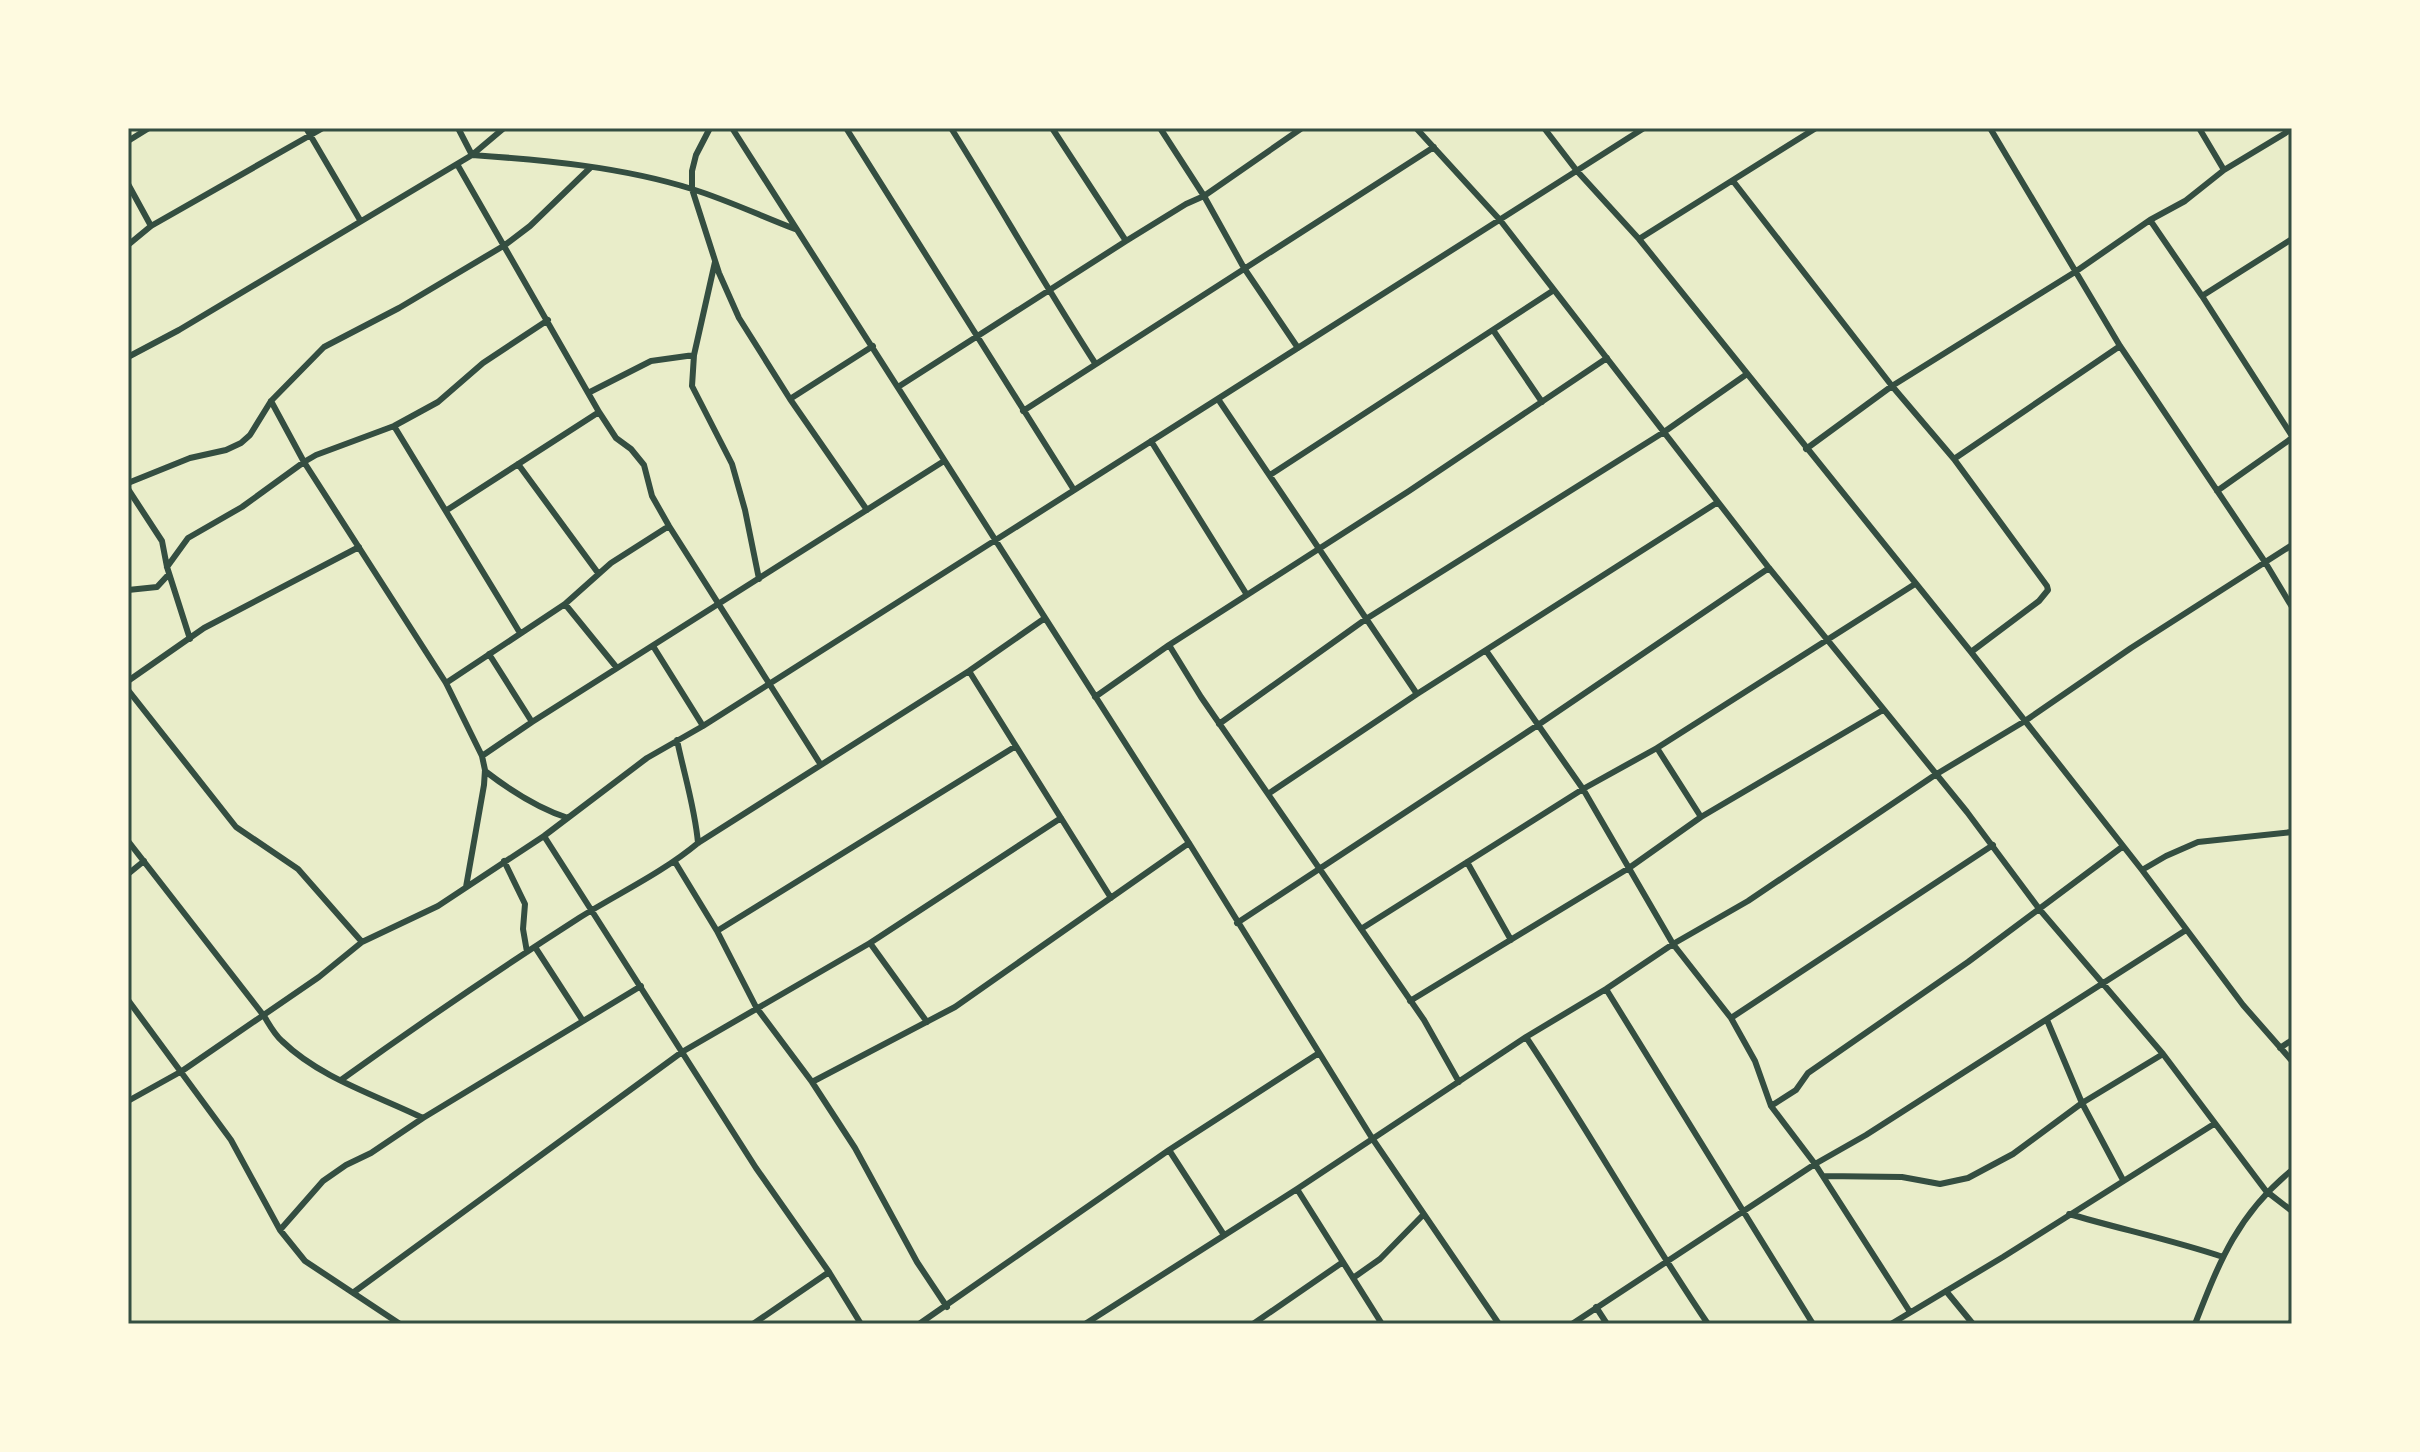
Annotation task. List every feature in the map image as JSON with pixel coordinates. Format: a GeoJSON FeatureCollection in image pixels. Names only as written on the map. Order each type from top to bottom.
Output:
{"type":"FeatureCollection","features":[{"type":"Feature","properties":{"kind":"street"},"geometry":{"type":"LineString","coordinates":[[128,141],[149,128]]}},
{"type":"Feature","properties":{"kind":"street"},"geometry":{"type":"LineString","coordinates":[[306,128],[360,220]]}},
{"type":"Feature","properties":{"kind":"street"},"geometry":{"type":"LineString","coordinates":[[128,245],[151,226],[323,128]]}},
{"type":"Feature","properties":{"kind":"street"},"geometry":{"type":"LineString","coordinates":[[458,128],[472,155]]}},
{"type":"Feature","properties":{"kind":"street"},"geometry":{"type":"LineString","coordinates":[[128,357],[179,330],[472,155],[504,128]]}},
{"type":"Feature","properties":{"kind":"street"},"geometry":{"type":"LineString","coordinates":[[710,128],[696,155],[692,189],[715,262],[739,318],[790,399],[867,510]]}},
{"type":"Feature","properties":{"kind":"street"},"geometry":{"type":"LineString","coordinates":[[732,128],[1189,843],[1372,1138],[1499,1324]]}},
{"type":"Feature","properties":{"kind":"street"},"geometry":{"type":"LineString","coordinates":[[846,128],[1074,490]]}},
{"type":"Feature","properties":{"kind":"street"},"geometry":{"type":"LineString","coordinates":[[951,128],[1031,258],[1047,291],[1095,363]]}},
{"type":"Feature","properties":{"kind":"street"},"geometry":{"type":"LineString","coordinates":[[1052,128],[1126,241]]}},
{"type":"Feature","properties":{"kind":"street"},"geometry":{"type":"LineString","coordinates":[[1160,128],[1204,196],[1244,268],[1298,348]]}},
{"type":"Feature","properties":{"kind":"street"},"geometry":{"type":"LineString","coordinates":[[898,387],[1126,241],[1204,196],[1302,128]]}},
{"type":"Feature","properties":{"kind":"street"},"geometry":{"type":"LineString","coordinates":[[1416,128],[1500,220],[1769,568],[1993,845],[2040,910],[2163,1054],[2266,1191],[2292,1211]]}},
{"type":"Feature","properties":{"kind":"street"},"geometry":{"type":"LineString","coordinates":[[1544,128],[1577,171],[1639,239],[1971,652],[2243,1005],[2292,1061]]}},
{"type":"Feature","properties":{"kind":"street"},"geometry":{"type":"LineString","coordinates":[[128,1101],[182,1071],[264,1016],[362,942],[438,906],[544,836],[647,758],[703,726],[1644,128]]}},
{"type":"Feature","properties":{"kind":"street"},"geometry":{"type":"LineString","coordinates":[[1639,239],[1816,128]]}},
{"type":"Feature","properties":{"kind":"street"},"geometry":{"type":"LineString","coordinates":[[1990,128],[2120,346],[2292,607]]}},
{"type":"Feature","properties":{"kind":"street"},"geometry":{"type":"LineString","coordinates":[[2199,128],[2224,170]]}},
{"type":"Feature","properties":{"kind":"street"},"geometry":{"type":"LineString","coordinates":[[1806,449],[1892,386],[2075,272],[2150,220],[2185,201],[2224,170],[2292,129]]}},
{"type":"Feature","properties":{"kind":"street"},"geometry":{"type":"LineString","coordinates":[[1023,411],[1434,147]]}},
{"type":"Feature","properties":{"kind":"street"},"geometry":{"type":"LineString","coordinates":[[472,155],[590,168],[692,189],[796,230]]}},
{"type":"Feature","properties":{"kind":"street"},"geometry":{"type":"LineString","coordinates":[[457,164],[599,412],[616,438],[631,449],[644,465],[652,496],[669,526],[821,765]]}},
{"type":"Feature","properties":{"kind":"street"},"geometry":{"type":"LineString","coordinates":[[128,483],[190,458],[226,450],[241,443],[250,435],[271,401],[324,347],[399,308],[505,245],[530,226],[590,168]]}},
{"type":"Feature","properties":{"kind":"street"},"geometry":{"type":"LineString","coordinates":[[1733,181],[1892,386],[1954,459],[2034,566],[2048,590],[2039,601],[1971,652]]}},
{"type":"Feature","properties":{"kind":"street"},"geometry":{"type":"LineString","coordinates":[[128,184],[151,226]]}},
{"type":"Feature","properties":{"kind":"street"},"geometry":{"type":"LineString","coordinates":[[2150,220],[2292,437],[2217,491]]}},
{"type":"Feature","properties":{"kind":"street"},"geometry":{"type":"LineString","coordinates":[[2202,296],[2292,239]]}},
{"type":"Feature","properties":{"kind":"street"},"geometry":{"type":"LineString","coordinates":[[715,262],[694,355],[692,386],[732,464],[759,579]]}},
{"type":"Feature","properties":{"kind":"street"},"geometry":{"type":"LineString","coordinates":[[1270,475],[1554,290]]}},
{"type":"Feature","properties":{"kind":"street"},"geometry":{"type":"LineString","coordinates":[[128,590],[157,587],[188,538],[242,507],[316,455],[394,426],[438,402],[483,363],[548,320]]}},
{"type":"Feature","properties":{"kind":"street"},"geometry":{"type":"LineString","coordinates":[[1493,330],[1542,402]]}},
{"type":"Feature","properties":{"kind":"street"},"geometry":{"type":"LineString","coordinates":[[790,399],[873,346]]}},
{"type":"Feature","properties":{"kind":"street"},"geometry":{"type":"LineString","coordinates":[[1954,459],[2120,346]]}},
{"type":"Feature","properties":{"kind":"street"},"geometry":{"type":"LineString","coordinates":[[588,393],[651,361],[694,355]]}},
{"type":"Feature","properties":{"kind":"street"},"geometry":{"type":"LineString","coordinates":[[1095,697],[1169,645],[1607,358]]}},
{"type":"Feature","properties":{"kind":"street"},"geometry":{"type":"LineString","coordinates":[[1219,724],[1366,619],[1664,432],[1747,374]]}},
{"type":"Feature","properties":{"kind":"street"},"geometry":{"type":"LineString","coordinates":[[1218,399],[1417,694]]}},
{"type":"Feature","properties":{"kind":"street"},"geometry":{"type":"LineString","coordinates":[[271,401],[304,462],[446,683],[482,756],[485,770],[477,837],[466,887]]}},
{"type":"Feature","properties":{"kind":"street"},"geometry":{"type":"LineString","coordinates":[[447,510],[599,412]]}},
{"type":"Feature","properties":{"kind":"street"},"geometry":{"type":"LineString","coordinates":[[394,426],[520,633]]}},
{"type":"Feature","properties":{"kind":"street"},"geometry":{"type":"LineString","coordinates":[[1151,441],[1247,595]]}},
{"type":"Feature","properties":{"kind":"street"},"geometry":{"type":"LineString","coordinates":[[482,756],[944,461]]}},
{"type":"Feature","properties":{"kind":"street"},"geometry":{"type":"LineString","coordinates":[[518,464],[598,573]]}},
{"type":"Feature","properties":{"kind":"street"},"geometry":{"type":"LineString","coordinates":[[128,489],[165,549],[168,571],[190,639]]}},
{"type":"Feature","properties":{"kind":"street"},"geometry":{"type":"LineString","coordinates":[[1268,794],[1417,694],[1718,502]]}},
{"type":"Feature","properties":{"kind":"street"},"geometry":{"type":"LineString","coordinates":[[446,683],[565,604],[598,573],[669,526]]}},
{"type":"Feature","properties":{"kind":"street"},"geometry":{"type":"LineString","coordinates":[[1085,1324],[1297,1189],[1526,1037],[1673,944],[1748,901],[1935,775],[2025,721],[2131,648],[2292,545]]}},
{"type":"Feature","properties":{"kind":"street"},"geometry":{"type":"LineString","coordinates":[[128,681],[190,639],[359,547]]}},
{"type":"Feature","properties":{"kind":"street"},"geometry":{"type":"LineString","coordinates":[[1237,923],[1769,568]]}},
{"type":"Feature","properties":{"kind":"street"},"geometry":{"type":"LineString","coordinates":[[1361,929],[1583,789],[1657,748],[1915,584]]}},
{"type":"Feature","properties":{"kind":"street"},"geometry":{"type":"LineString","coordinates":[[565,604],[617,668]]}},
{"type":"Feature","properties":{"kind":"street"},"geometry":{"type":"LineString","coordinates":[[341,1080],[527,952],[675,862],[698,843],[969,671],[1045,618]]}},
{"type":"Feature","properties":{"kind":"street"},"geometry":{"type":"LineString","coordinates":[[1169,645],[1219,724],[1410,1001],[1459,1082]]}},
{"type":"Feature","properties":{"kind":"street"},"geometry":{"type":"LineString","coordinates":[[653,646],[703,726]]}},
{"type":"Feature","properties":{"kind":"street"},"geometry":{"type":"LineString","coordinates":[[1487,652],[1583,789],[1673,944],[1731,1018],[1755,1061],[1771,1106],[1815,1164],[1910,1312]]}},
{"type":"Feature","properties":{"kind":"street"},"geometry":{"type":"LineString","coordinates":[[489,654],[532,722]]}},
{"type":"Feature","properties":{"kind":"street"},"geometry":{"type":"LineString","coordinates":[[969,671],[1111,898]]}},
{"type":"Feature","properties":{"kind":"street"},"geometry":{"type":"LineString","coordinates":[[128,690],[236,827],[298,869],[362,942]]}},
{"type":"Feature","properties":{"kind":"street"},"geometry":{"type":"LineString","coordinates":[[1410,1001],[1629,868],[1701,817],[1883,710]]}},
{"type":"Feature","properties":{"kind":"street"},"geometry":{"type":"LineString","coordinates":[[677,740],[698,843]]}},
{"type":"Feature","properties":{"kind":"street"},"geometry":{"type":"LineString","coordinates":[[717,931],[1016,746]]}},
{"type":"Feature","properties":{"kind":"street"},"geometry":{"type":"LineString","coordinates":[[1657,748],[1701,817]]}},
{"type":"Feature","properties":{"kind":"street"},"geometry":{"type":"LineString","coordinates":[[485,770],[510,790],[549,812],[568,818]]}},
{"type":"Feature","properties":{"kind":"street"},"geometry":{"type":"LineString","coordinates":[[354,1292],[682,1052],[870,943],[1061,818]]}},
{"type":"Feature","properties":{"kind":"street"},"geometry":{"type":"LineString","coordinates":[[2142,870],[2198,842],[2292,832]]}},
{"type":"Feature","properties":{"kind":"street"},"geometry":{"type":"LineString","coordinates":[[544,836],[756,1168],[829,1272],[861,1324]]}},
{"type":"Feature","properties":{"kind":"street"},"geometry":{"type":"LineString","coordinates":[[128,841],[279,1039],[300,1057],[341,1080],[423,1118]]}},
{"type":"Feature","properties":{"kind":"street"},"geometry":{"type":"LineString","coordinates":[[812,1082],[955,1007],[1189,843]]}},
{"type":"Feature","properties":{"kind":"street"},"geometry":{"type":"LineString","coordinates":[[1731,1018],[1993,845]]}},
{"type":"Feature","properties":{"kind":"street"},"geometry":{"type":"LineString","coordinates":[[1771,1106],[1796,1090],[1808,1073],[2040,910],[2122,847]]}},
{"type":"Feature","properties":{"kind":"street"},"geometry":{"type":"LineString","coordinates":[[128,874],[144,861]]}},
{"type":"Feature","properties":{"kind":"street"},"geometry":{"type":"LineString","coordinates":[[504,861],[525,904],[523,929],[527,952]]}},
{"type":"Feature","properties":{"kind":"street"},"geometry":{"type":"LineString","coordinates":[[675,862],[717,931],[756,1007],[812,1082],[855,1148],[917,1262],[947,1307]]}},
{"type":"Feature","properties":{"kind":"street"},"geometry":{"type":"LineString","coordinates":[[1467,862],[1511,940]]}},
{"type":"Feature","properties":{"kind":"street"},"geometry":{"type":"LineString","coordinates":[[1572,1324],[1745,1213],[1815,1164],[1866,1135],[2186,930]]}},
{"type":"Feature","properties":{"kind":"street"},"geometry":{"type":"LineString","coordinates":[[870,943],[927,1022]]}},
{"type":"Feature","properties":{"kind":"street"},"geometry":{"type":"LineString","coordinates":[[535,947],[583,1021]]}},
{"type":"Feature","properties":{"kind":"street"},"geometry":{"type":"LineString","coordinates":[[280,1230],[323,1181],[641,986]]}},
{"type":"Feature","properties":{"kind":"street"},"geometry":{"type":"LineString","coordinates":[[1606,989],[1813,1324]]}},
{"type":"Feature","properties":{"kind":"street"},"geometry":{"type":"LineString","coordinates":[[128,1000],[182,1071],[248,1168],[280,1230],[305,1261],[400,1324]]}},
{"type":"Feature","properties":{"kind":"street"},"geometry":{"type":"LineString","coordinates":[[2047,1020],[2082,1103],[2123,1180]]}},
{"type":"Feature","properties":{"kind":"street"},"geometry":{"type":"LineString","coordinates":[[1526,1037],[1708,1324]]}},
{"type":"Feature","properties":{"kind":"street"},"geometry":{"type":"LineString","coordinates":[[2280,1048],[2292,1040]]}},
{"type":"Feature","properties":{"kind":"street"},"geometry":{"type":"LineString","coordinates":[[919,1324],[1169,1150],[1319,1053]]}},
{"type":"Feature","properties":{"kind":"street"},"geometry":{"type":"LineString","coordinates":[[1823,1176],[1902,1177],[1940,1184],[1968,1178],[2013,1154],[2082,1103],[2163,1054]]}},
{"type":"Feature","properties":{"kind":"street"},"geometry":{"type":"LineString","coordinates":[[1891,1324],[2214,1124]]}},
{"type":"Feature","properties":{"kind":"street"},"geometry":{"type":"LineString","coordinates":[[1169,1150],[1224,1235]]}},
{"type":"Feature","properties":{"kind":"street"},"geometry":{"type":"LineString","coordinates":[[2195,1324],[2223,1257],[2245,1217],[2266,1191],[2292,1170]]}},
{"type":"Feature","properties":{"kind":"street"},"geometry":{"type":"LineString","coordinates":[[1297,1189],[1382,1324]]}},
{"type":"Feature","properties":{"kind":"street"},"geometry":{"type":"LineString","coordinates":[[2069,1214],[2134,1233],[2172,1240],[2223,1257]]}},
{"type":"Feature","properties":{"kind":"street"},"geometry":{"type":"LineString","coordinates":[[1353,1278],[1380,1259],[1423,1215]]}},
{"type":"Feature","properties":{"kind":"street"},"geometry":{"type":"LineString","coordinates":[[1253,1324],[1343,1262]]}},
{"type":"Feature","properties":{"kind":"street"},"geometry":{"type":"LineString","coordinates":[[753,1324],[829,1272]]}},
{"type":"Feature","properties":{"kind":"street"},"geometry":{"type":"LineString","coordinates":[[1946,1291],[1973,1324]]}},
{"type":"Feature","properties":{"kind":"street"},"geometry":{"type":"LineString","coordinates":[[1596,1307],[1607,1324]]}}]}
